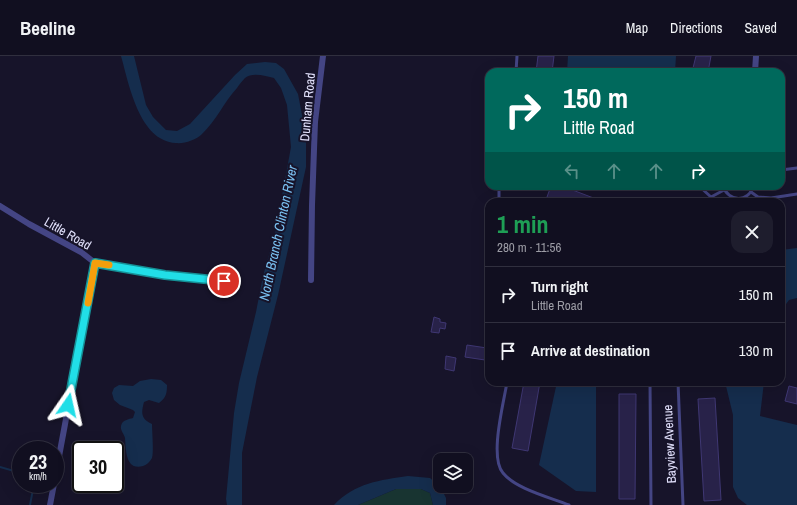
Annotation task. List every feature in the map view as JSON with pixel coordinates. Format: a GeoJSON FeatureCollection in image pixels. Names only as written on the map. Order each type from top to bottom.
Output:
{"type":"FeatureCollection","features":[{"type":"Feature","properties":{"kind":"street","name":"Dunham Road"},"geometry":{"type":"LineString","coordinates":[[311,280],[315,122],[322,56]]}},
{"type":"Feature","properties":{"kind":"street"},"geometry":{"type":"LineString","coordinates":[[755,68],[756,56]]}},
{"type":"Feature","properties":{"kind":"street","name":"Little Road"},"geometry":{"type":"LineString","coordinates":[[0,206],[29,224],[81,252],[95,263],[165,275],[224,281]]}},
{"type":"Feature","properties":{"kind":"street"},"geometry":{"type":"LineString","coordinates":[[62,441],[95,263]]}},
{"type":"Feature","properties":{"kind":"street"},"geometry":{"type":"LineString","coordinates":[[50,505],[52,493]]}},
{"type":"Feature","properties":{"kind":"lane"},"geometry":{"type":"LineString","coordinates":[[516,68],[517,56]]}},
{"type":"Feature","properties":{"kind":"lane"},"geometry":{"type":"LineString","coordinates":[[785,170],[797,168]]}},
{"type":"Feature","properties":{"kind":"lane"},"geometry":{"type":"LineString","coordinates":[[703,190],[711,197],[720,190]]}},
{"type":"Feature","properties":{"kind":"lane"},"geometry":{"type":"LineString","coordinates":[[724,190],[727,195],[732,198],[743,198],[751,192],[758,197],[771,198],[797,194]]}},
{"type":"Feature","properties":{"kind":"lane"},"geometry":{"type":"LineString","coordinates":[[506,386],[497,448],[501,469],[509,478],[523,487],[569,505]]}},
{"type":"Feature","properties":{"kind":"lane","name":"Bayview Avenue"},"geometry":{"type":"LineString","coordinates":[[650,386],[651,505]]}},
{"type":"Feature","properties":{"kind":"lane","name":"Bayview Avenue"},"geometry":{"type":"LineString","coordinates":[[678,386],[683,505]]}},
{"type":"Feature","properties":{"kind":"green space"},"geometry":{"type":"Polygon","coordinates":[[[396,489],[421,489],[430,493],[433,505],[358,505],[396,489]]]}},
{"type":"Feature","properties":{"kind":"water","name":"North Branch Clinton River"},"geometry":{"type":"Polygon","coordinates":[[[121,56],[134,56],[146,105],[153,117],[166,130],[177,131],[190,124],[247,64],[265,62],[276,63],[284,69],[298,94],[306,136],[306,167],[278,295],[257,377],[242,453],[242,505],[227,505],[226,499],[234,413],[239,383],[263,276],[275,234],[291,147],[287,105],[281,88],[274,78],[251,75],[243,80],[212,123],[199,136],[193,140],[183,143],[163,140],[144,122],[132,95],[121,56]]]}},
{"type":"Feature","properties":{"kind":"water"},"geometry":{"type":"Polygon","coordinates":[[[568,56],[676,56],[675,68],[567,68],[568,56]]]}},
{"type":"Feature","properties":{"kind":"water"},"geometry":{"type":"Polygon","coordinates":[[[797,248],[797,298],[789,300],[785,306],[785,250],[797,248]]]}},
{"type":"Feature","properties":{"kind":"water"},"geometry":{"type":"Polygon","coordinates":[[[151,379],[161,380],[167,385],[167,390],[165,397],[159,403],[149,400],[144,402],[142,409],[144,418],[152,424],[153,455],[147,464],[137,467],[130,462],[128,458],[126,453],[125,438],[121,428],[124,421],[133,418],[135,412],[120,405],[114,400],[112,393],[114,388],[119,385],[133,386],[140,381],[151,379]]]}},
{"type":"Feature","properties":{"kind":"water"},"geometry":{"type":"Polygon","coordinates":[[[556,386],[596,386],[596,492],[576,491],[539,465],[556,386]]]}},
{"type":"Feature","properties":{"kind":"water"},"geometry":{"type":"Polygon","coordinates":[[[726,386],[764,386],[760,416],[797,425],[797,505],[747,505],[738,498],[733,487],[733,415],[726,386]]]}},
{"type":"Feature","properties":{"kind":"water"},"geometry":{"type":"Polygon","coordinates":[[[408,476],[430,478],[433,481],[433,493],[444,493],[446,498],[446,505],[433,505],[430,493],[421,489],[396,489],[358,505],[334,505],[350,492],[359,487],[388,479],[408,476]]]}},
{"type":"Feature","properties":{"kind":"building"},"geometry":{"type":"Polygon","coordinates":[[[538,56],[554,56],[552,68],[536,68],[538,56]]]}},
{"type":"Feature","properties":{"kind":"building"},"geometry":{"type":"Polygon","coordinates":[[[696,56],[711,56],[709,68],[693,68],[696,56]]]}},
{"type":"Feature","properties":{"kind":"building"},"geometry":{"type":"Polygon","coordinates":[[[550,190],[572,190],[594,198],[550,198],[547,197],[550,190]]]}},
{"type":"Feature","properties":{"kind":"building"},"geometry":{"type":"Polygon","coordinates":[[[434,317],[440,319],[440,322],[446,323],[445,329],[440,328],[439,333],[431,332],[434,317]]]}},
{"type":"Feature","properties":{"kind":"building"},"geometry":{"type":"Polygon","coordinates":[[[467,345],[485,348],[485,360],[465,357],[467,345]]]}},
{"type":"Feature","properties":{"kind":"building"},"geometry":{"type":"Polygon","coordinates":[[[446,356],[456,358],[454,371],[445,369],[446,356]]]}},
{"type":"Feature","properties":{"kind":"building"},"geometry":{"type":"Polygon","coordinates":[[[523,386],[539,386],[528,451],[512,448],[523,386]]]}},
{"type":"Feature","properties":{"kind":"building"},"geometry":{"type":"Polygon","coordinates":[[[789,386],[797,388],[797,404],[785,401],[789,386]]]}},
{"type":"Feature","properties":{"kind":"building"},"geometry":{"type":"Polygon","coordinates":[[[619,394],[636,394],[635,499],[619,499],[619,394]]]}},
{"type":"Feature","properties":{"kind":"building"},"geometry":{"type":"Polygon","coordinates":[[[715,398],[721,500],[704,501],[698,399],[715,398]]]}},
{"type":"Feature","properties":{"kind":"waterway"},"geometry":{"type":"LineString","coordinates":[[0,467],[12,470]]}},
{"type":"Feature","properties":{"kind":"waterway"},"geometry":{"type":"LineString","coordinates":[[30,505],[32,493]]}},
{"type":"Feature","properties":{"kind":"slow traffic"},"geometry":{"type":"LineString","coordinates":[[88,303],[95,263],[109,265]]}},
{"type":"Feature","properties":{"kind":"route"},"geometry":{"type":"LineString","coordinates":[[68,405],[95,263],[165,275],[224,281]]}}]}
